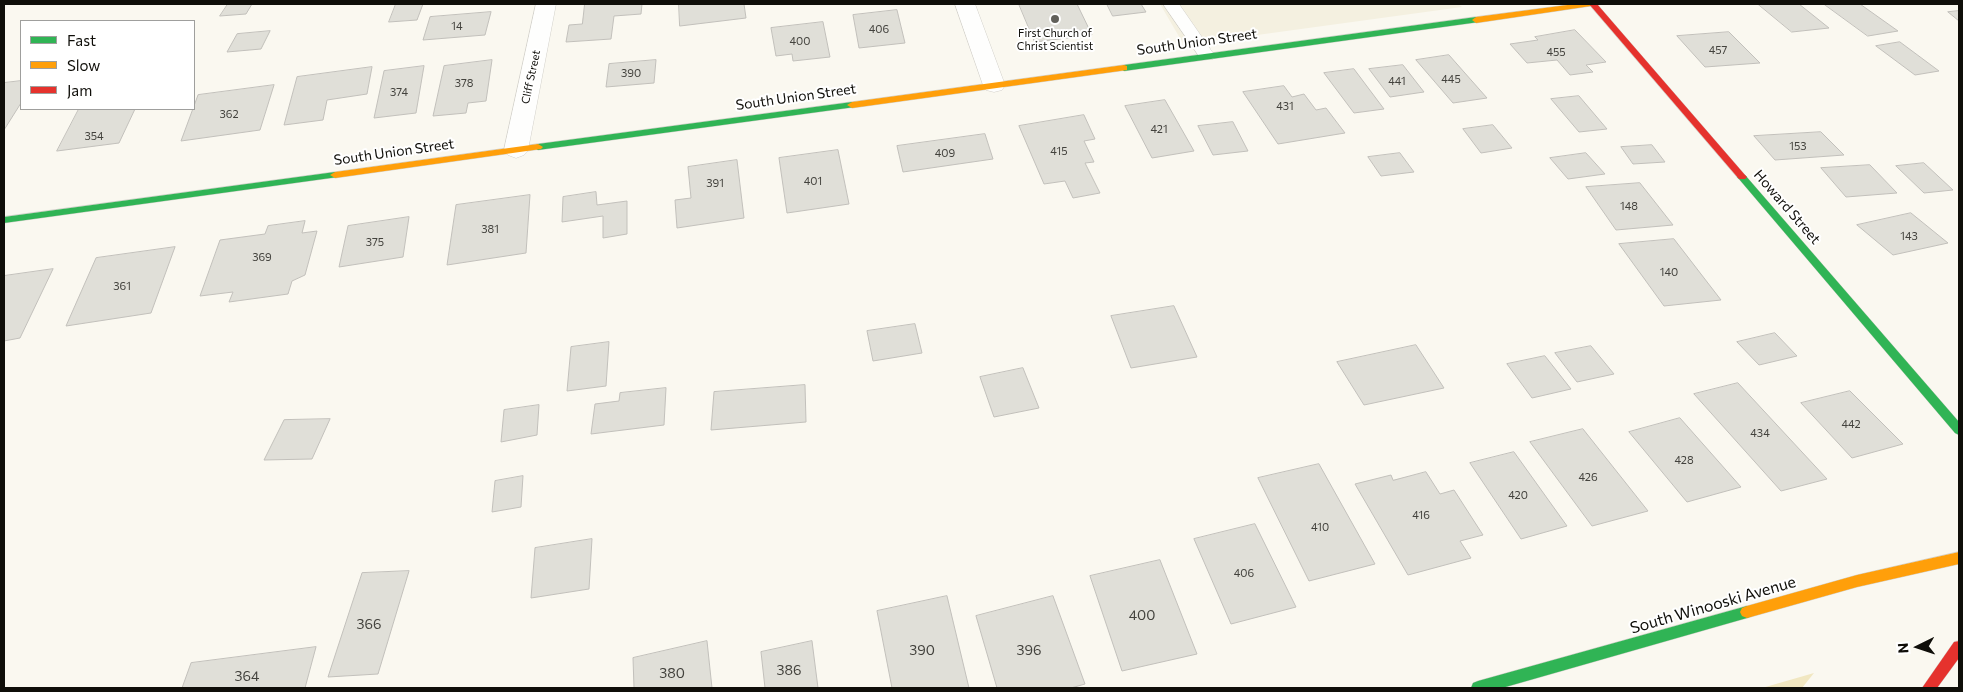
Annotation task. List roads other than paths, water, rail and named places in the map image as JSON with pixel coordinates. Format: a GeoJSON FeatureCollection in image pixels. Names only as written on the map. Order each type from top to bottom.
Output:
{"type":"FeatureCollection","features":[{"type":"Feature","properties":{"kind":"main road","name":"South Union Street"},"geometry":{"type":"LineString","coordinates":[[4,220],[1592,4]]}},
{"type":"Feature","properties":{"kind":"main road","name":"Howard Street"},"geometry":{"type":"LineString","coordinates":[[1592,4],[1959,430]]}},
{"type":"Feature","properties":{"kind":"main road","name":"South Winooski Avenue"},"geometry":{"type":"LineString","coordinates":[[1478,688],[1857,581],[1959,558]]}},
{"type":"Feature","properties":{"kind":"main road"},"geometry":{"type":"LineString","coordinates":[[1929,688],[1959,647]]}},
{"type":"Feature","properties":{"kind":"street","name":"Cliff Street"},"geometry":{"type":"LineString","coordinates":[[516,150],[546,4]]}},
{"type":"Feature","properties":{"kind":"street"},"geometry":{"type":"LineString","coordinates":[[965,4],[994,85]]}},
{"type":"Feature","properties":{"kind":"lane"},"geometry":{"type":"LineString","coordinates":[[1172,4],[1207,56]]}},
{"type":"Feature","properties":{"kind":"place","name":"First Church of Christ Scientist"},"geometry":{"type":"Point","coordinates":[1055,19]}}]}
